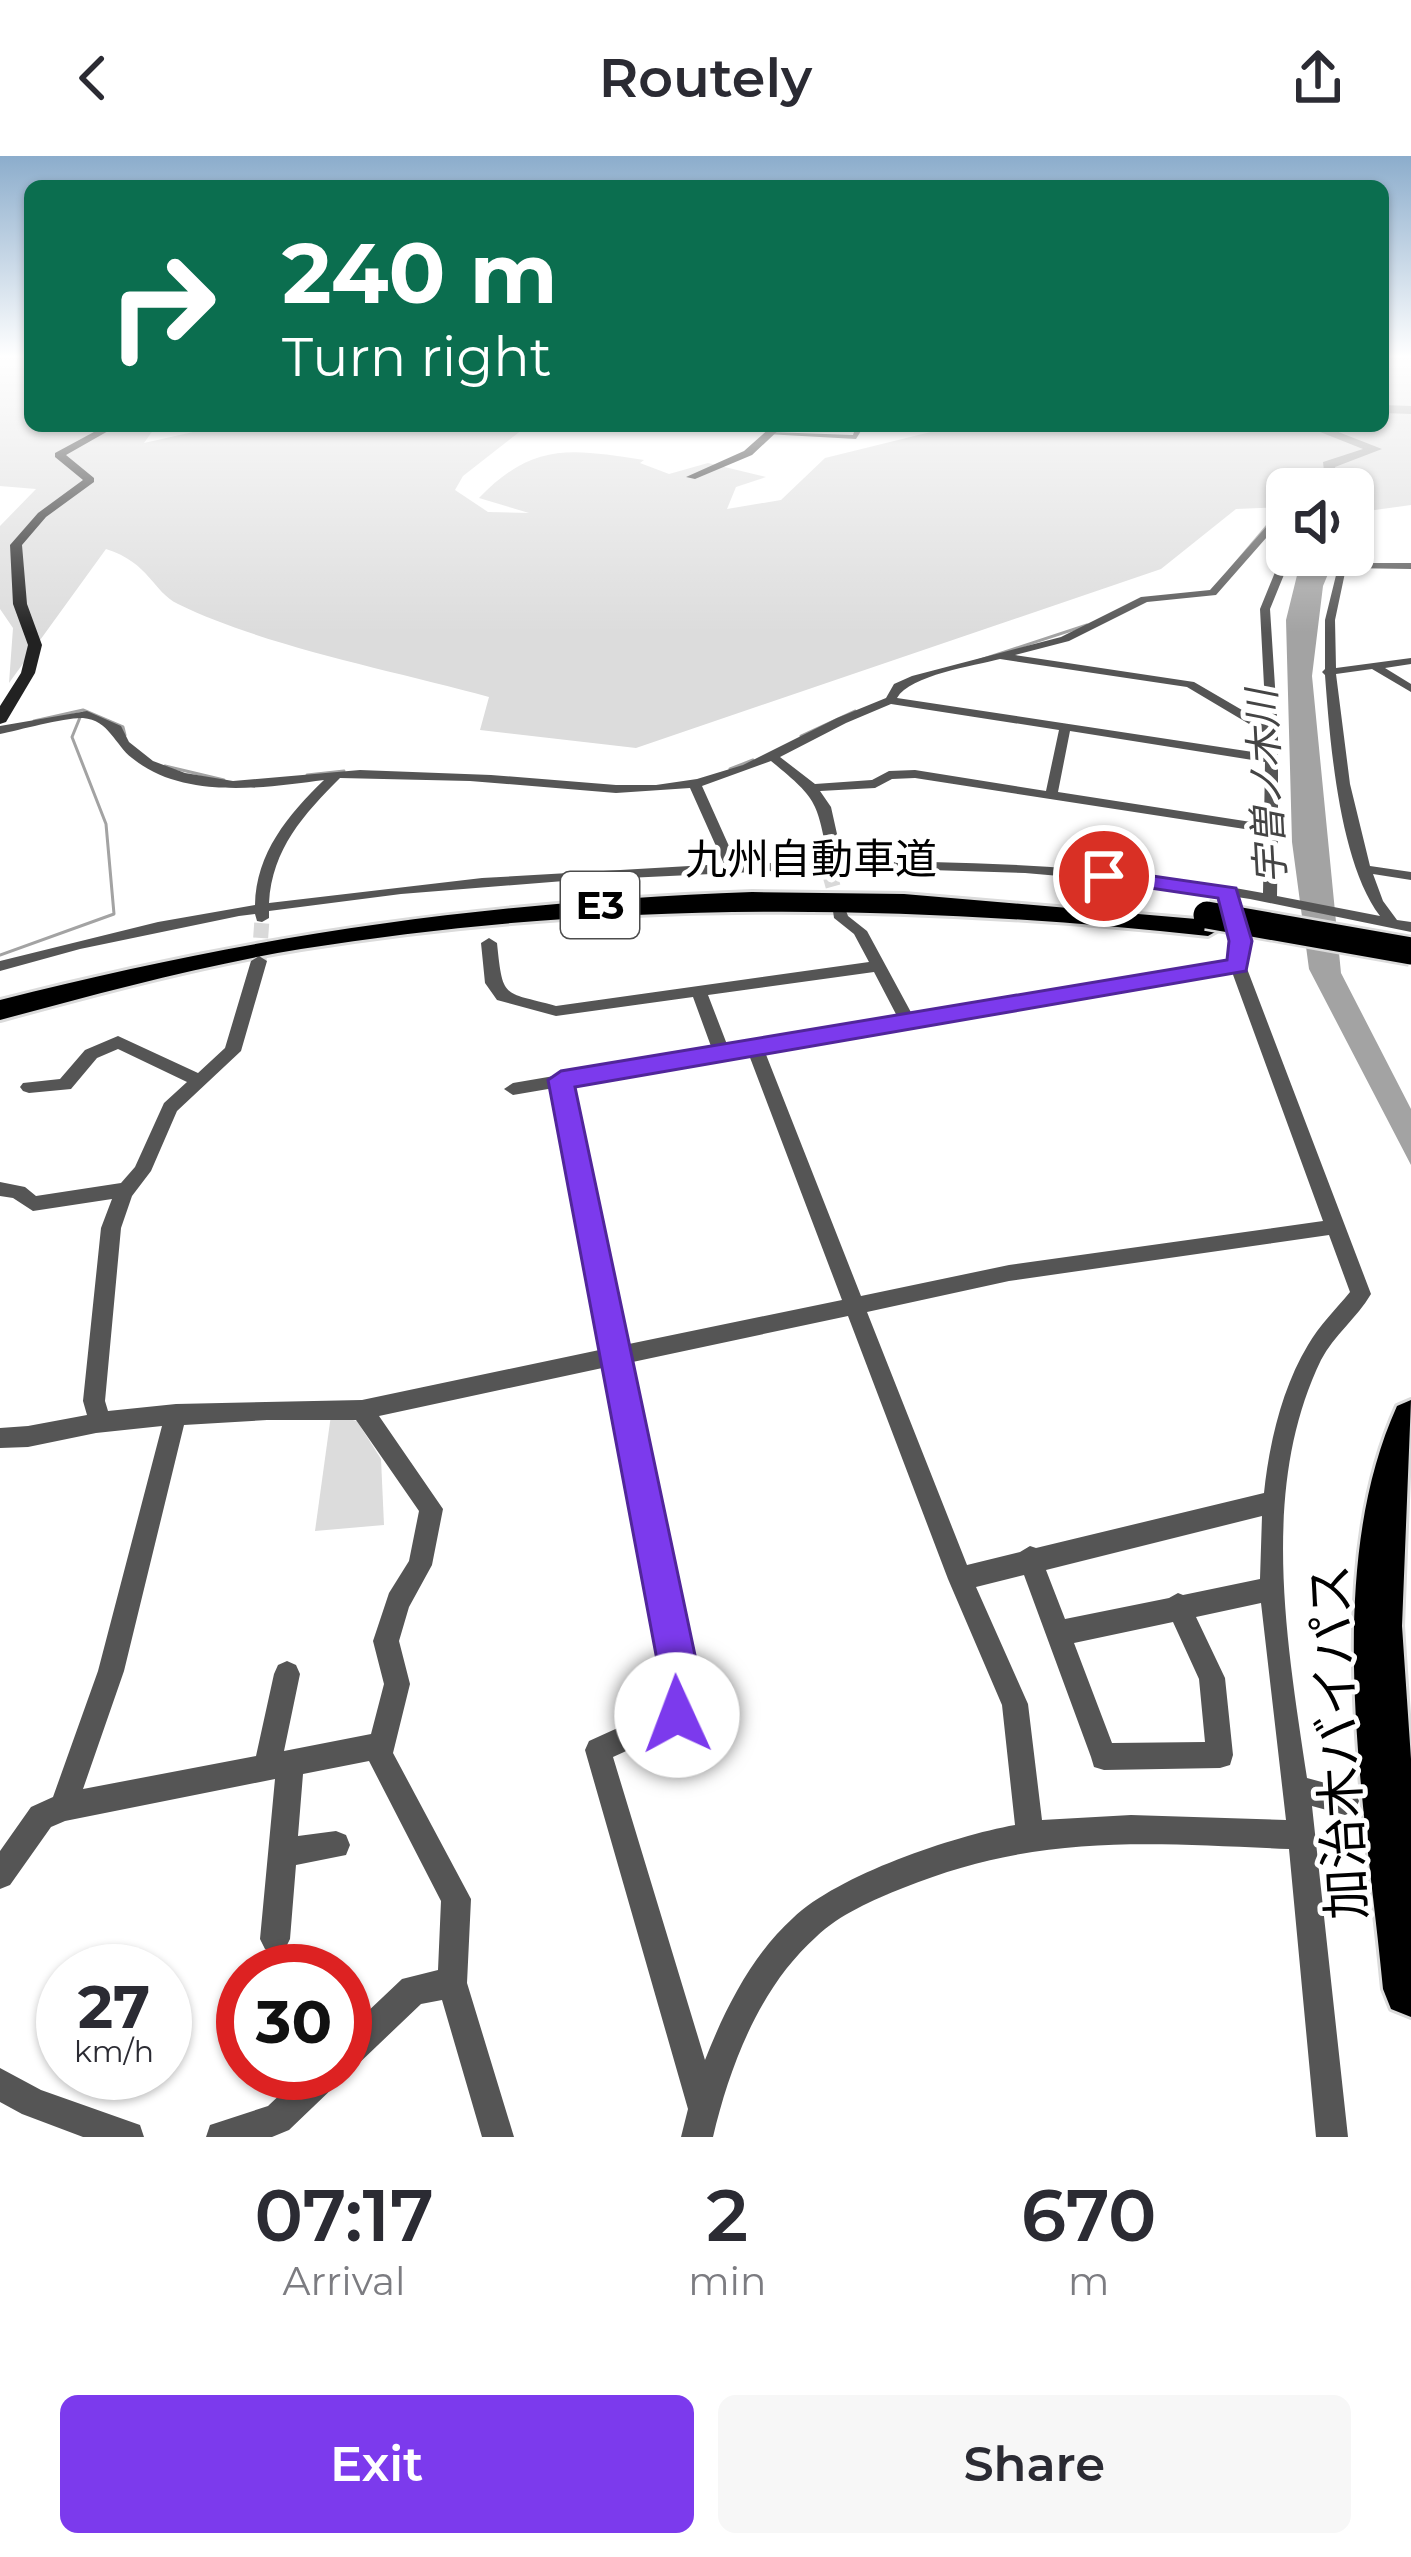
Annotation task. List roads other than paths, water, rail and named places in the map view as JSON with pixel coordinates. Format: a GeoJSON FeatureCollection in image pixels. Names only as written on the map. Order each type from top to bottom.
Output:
{"type":"FeatureCollection","features":[{"type":"Feature","properties":{"kind":"highway","name":"九州自動車道"},"geometry":{"type":"LineString","coordinates":[[0,997],[280,932],[612,891],[921,887],[1208,921],[1411,958]]}},
{"type":"Feature","properties":{"kind":"highway","name":"九州自動車道"},"geometry":{"type":"LineString","coordinates":[[0,1010],[279,946],[422,923],[613,903],[922,900],[1208,921]]}},
{"type":"Feature","properties":{"kind":"highway","name":"加治木バイパス"},"geometry":{"type":"LineString","coordinates":[[1411,1419],[1384,1533],[1380,1608],[1411,1989]]}},
{"type":"Feature","properties":{"kind":"street"},"geometry":{"type":"LineString","coordinates":[[0,718],[28,673],[34,645],[20,604],[16,545],[42,514],[90,480],[59,455],[71,448]]}},
{"type":"Feature","properties":{"kind":"street"},"geometry":{"type":"LineString","coordinates":[[691,477],[753,448]]}},
{"type":"Feature","properties":{"kind":"street"},"geometry":{"type":"LineString","coordinates":[[890,700],[898,686],[916,678],[1065,639],[1145,599],[1213,593],[1266,533]]}},
{"type":"Feature","properties":{"kind":"street"},"geometry":{"type":"LineString","coordinates":[[1411,578],[1406,566],[1342,565],[1329,621],[1328,672],[1338,753],[1364,869],[1379,912],[1403,926],[1411,958]]}},
{"type":"Feature","properties":{"kind":"street"},"geometry":{"type":"LineString","coordinates":[[1275,901],[1265,610],[1279,576]]}},
{"type":"Feature","properties":{"kind":"street"},"geometry":{"type":"LineString","coordinates":[[999,655],[1190,684],[1272,733]]}},
{"type":"Feature","properties":{"kind":"street"},"geometry":{"type":"LineString","coordinates":[[1328,672],[1411,661]]}},
{"type":"Feature","properties":{"kind":"street"},"geometry":{"type":"LineString","coordinates":[[1376,667],[1411,689]]}},
{"type":"Feature","properties":{"kind":"street"},"geometry":{"type":"LineString","coordinates":[[0,730],[80,715],[117,729],[122,746],[137,759],[189,777],[236,785],[336,775],[532,782],[598,792],[695,784],[772,756],[834,719],[890,700],[1272,759]]}},
{"type":"Feature","properties":{"kind":"street"},"geometry":{"type":"LineString","coordinates":[[1052,797],[1065,728]]}},
{"type":"Feature","properties":{"kind":"street"},"geometry":{"type":"LineString","coordinates":[[772,756],[812,788],[824,807],[830,865]]}},
{"type":"Feature","properties":{"kind":"street"},"geometry":{"type":"LineString","coordinates":[[812,788],[875,784],[890,776],[915,774],[1274,830]]}},
{"type":"Feature","properties":{"kind":"street"},"geometry":{"type":"LineString","coordinates":[[262,914],[261,876],[274,848],[336,775]]}},
{"type":"Feature","properties":{"kind":"street"},"geometry":{"type":"LineString","coordinates":[[695,784],[732,867]]}},
{"type":"Feature","properties":{"kind":"street"},"geometry":{"type":"LineString","coordinates":[[0,966],[262,914],[492,880],[732,867],[1014,867],[1228,892],[1403,926]]}},
{"type":"Feature","properties":{"kind":"street"},"geometry":{"type":"LineString","coordinates":[[1364,869],[1411,876]]}},
{"type":"Feature","properties":{"kind":"street"},"geometry":{"type":"LineString","coordinates":[[1228,892],[1240,941],[1238,966],[1361,1294],[1313,1354],[1294,1403],[1274,1502],[1270,1589],[1302,1835],[1332,2137]]}},
{"type":"Feature","properties":{"kind":"street"},"geometry":{"type":"LineString","coordinates":[[840,911],[841,918],[860,931],[909,1024]]}},
{"type":"Feature","properties":{"kind":"street"},"geometry":{"type":"LineString","coordinates":[[489,943],[493,983],[503,996],[556,1011],[878,966]]}},
{"type":"Feature","properties":{"kind":"street"},"geometry":{"type":"LineString","coordinates":[[100,1422],[94,1401],[111,1228],[170,1107],[233,1051],[259,961]]}},
{"type":"Feature","properties":{"kind":"street"},"geometry":{"type":"LineString","coordinates":[[513,1089],[1238,966]]}},
{"type":"Feature","properties":{"kind":"street"},"geometry":{"type":"LineString","coordinates":[[699,993],[722,1054]]}},
{"type":"Feature","properties":{"kind":"street"},"geometry":{"type":"LineString","coordinates":[[29,1087],[65,1085],[91,1054],[118,1042],[200,1082]]}},
{"type":"Feature","properties":{"kind":"street"},"geometry":{"type":"LineString","coordinates":[[756,1050],[960,1579],[1015,1704],[1030,1835]]}},
{"type":"Feature","properties":{"kind":"street"},"geometry":{"type":"LineString","coordinates":[[561,1080],[676,1660],[677,1715],[598,1750],[700,2122]]}},
{"type":"Feature","properties":{"kind":"street"},"geometry":{"type":"LineString","coordinates":[[0,1189],[18,1192],[33,1204],[126,1190]]}},
{"type":"Feature","properties":{"kind":"street"},"geometry":{"type":"LineString","coordinates":[[0,1438],[28,1439],[100,1422],[253,1408],[362,1410],[1009,1273],[1333,1227]]}},
{"type":"Feature","properties":{"kind":"street"},"geometry":{"type":"LineString","coordinates":[[362,1410],[431,1509],[420,1564],[398,1602],[386,1641],[397,1684],[379,1754],[456,1899],[452,1983],[498,2137]]}},
{"type":"Feature","properties":{"kind":"street"},"geometry":{"type":"LineString","coordinates":[[63,1807],[111,1671],[176,1414]]}},
{"type":"Feature","properties":{"kind":"street"},"geometry":{"type":"LineString","coordinates":[[960,1579],[1030,1558],[1274,1502]]}},
{"type":"Feature","properties":{"kind":"street"},"geometry":{"type":"LineString","coordinates":[[1030,1558],[1104,1757],[1220,1754],[1212,1678],[1178,1605]]}},
{"type":"Feature","properties":{"kind":"street"},"geometry":{"type":"LineString","coordinates":[[1060,1634],[1178,1605],[1270,1589]]}},
{"type":"Feature","properties":{"kind":"street"},"geometry":{"type":"LineString","coordinates":[[275,1939],[282,1853],[279,1765],[287,1674]]}},
{"type":"Feature","properties":{"kind":"street"},"geometry":{"type":"LineString","coordinates":[[0,1876],[41,1817],[63,1807],[383,1745]]}},
{"type":"Feature","properties":{"kind":"street"},"geometry":{"type":"LineString","coordinates":[[1294,1788],[1346,1801]]}},
{"type":"Feature","properties":{"kind":"street"},"geometry":{"type":"LineString","coordinates":[[700,2122],[756,1987],[806,1924],[882,1883],[984,1846],[1030,1835],[1160,1831],[1302,1835]]}},
{"type":"Feature","properties":{"kind":"street"},"geometry":{"type":"LineString","coordinates":[[282,1853],[336,1845]]}},
{"type":"Feature","properties":{"kind":"street"},"geometry":{"type":"LineString","coordinates":[[372,2029],[413,1990],[452,1983]]}},
{"type":"Feature","properties":{"kind":"street"},"geometry":{"type":"LineString","coordinates":[[0,2084],[33,2104],[128,2137]]}},
{"type":"Feature","properties":{"kind":"street"},"geometry":{"type":"LineString","coordinates":[[222,2137],[278,2120],[298,2100]]}},
{"type":"Feature","properties":{"kind":"waterway"},"geometry":{"type":"LineString","coordinates":[[1329,468],[1374,448]]}},
{"type":"Feature","properties":{"kind":"waterway"},"geometry":{"type":"LineString","coordinates":[[1230,570],[1266,527]]}},
{"type":"Feature","properties":{"kind":"waterway"},"geometry":{"type":"LineString","coordinates":[[968,664],[1087,625]]}},
{"type":"Feature","properties":{"kind":"waterway"},"geometry":{"type":"LineString","coordinates":[[34,721],[83,710],[123,727],[125,735]]}},
{"type":"Feature","properties":{"kind":"waterway"},"geometry":{"type":"LineString","coordinates":[[801,736],[855,711]]}},
{"type":"Feature","properties":{"kind":"waterway"},"geometry":{"type":"LineString","coordinates":[[0,955],[114,914],[106,824],[72,737],[81,715]]}},
{"type":"Feature","properties":{"kind":"waterway"},"geometry":{"type":"LineString","coordinates":[[730,769],[753,760]]}},
{"type":"Feature","properties":{"kind":"waterway"},"geometry":{"type":"LineString","coordinates":[[165,766],[224,780]]}},
{"type":"Feature","properties":{"kind":"waterway"},"geometry":{"type":"LineString","coordinates":[[307,775],[344,771]]}},
{"type":"Feature","properties":{"kind":"tunnel"},"geometry":{"type":"LineString","coordinates":[[829,872],[840,911]]}},
{"type":"Feature","properties":{"kind":"tunnel"},"geometry":{"type":"LineString","coordinates":[[259,961],[262,919]]}},
{"type":"Feature","properties":{"kind":"water label","name":"宇曽ノ木川"},"geometry":{"type":"Point","coordinates":[1266,787]}}]}
